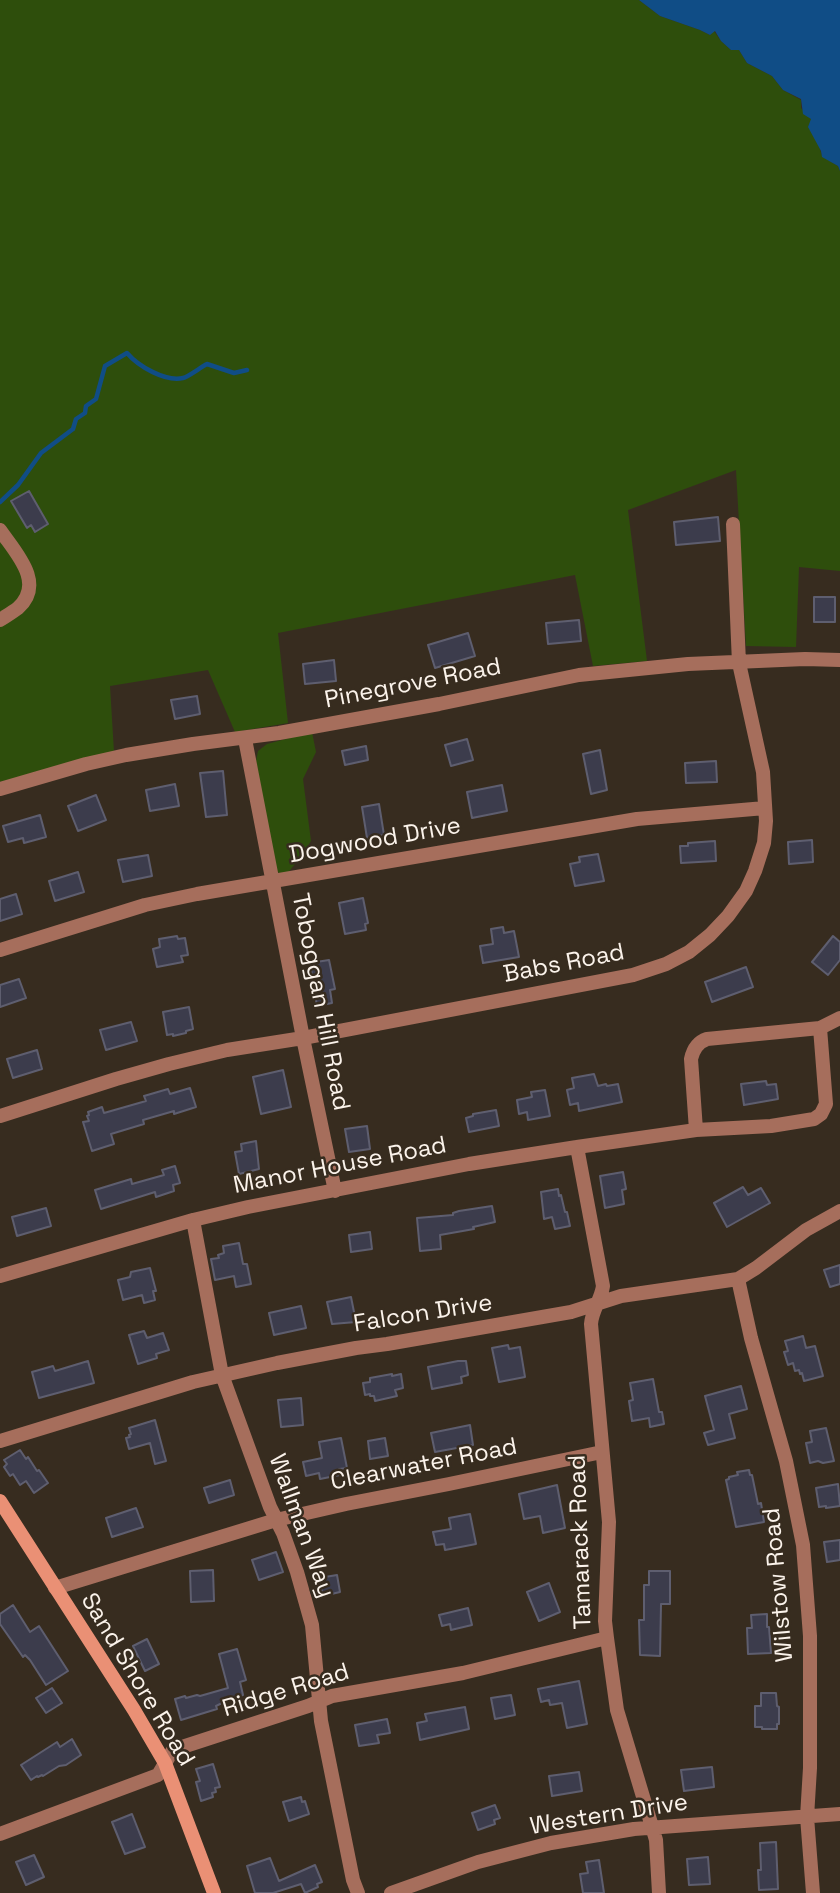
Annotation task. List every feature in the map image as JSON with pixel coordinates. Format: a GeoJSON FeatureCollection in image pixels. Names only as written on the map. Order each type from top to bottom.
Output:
{"type":"FeatureCollection","features":[{"type":"Feature","properties":{"kind":"street","name":"Babs Road"},"geometry":{"type":"LineString","coordinates":[[0,1116],[169,1064],[226,1050],[303,1038],[633,975],[666,964],[689,952],[728,916],[746,891],[764,843],[763,772],[739,663],[733,524]]}},
{"type":"Feature","properties":{"kind":"street"},"geometry":{"type":"LineString","coordinates":[[0,530],[24,564],[30,580],[29,591],[23,603],[0,620]]}},
{"type":"Feature","properties":{"kind":"street","name":"Pinegrove Road"},"geometry":{"type":"LineString","coordinates":[[0,789],[126,755],[245,739],[439,704],[579,675],[688,664],[840,660]]}},
{"type":"Feature","properties":{"kind":"street","name":"Toboggan Hill Road"},"geometry":{"type":"LineString","coordinates":[[245,739],[335,1191]]}},
{"type":"Feature","properties":{"kind":"street","name":"Dogwood Drive"},"geometry":{"type":"LineString","coordinates":[[0,950],[145,905],[197,894],[637,819],[765,808]]}},
{"type":"Feature","properties":{"kind":"street"},"geometry":{"type":"LineString","coordinates":[[696,1130],[691,1059],[699,1043],[820,1028],[840,1018]]}},
{"type":"Feature","properties":{"kind":"street","name":"Manor House Road"},"geometry":{"type":"LineString","coordinates":[[0,1276],[193,1220],[469,1164],[696,1130],[771,1126],[818,1117],[825,1108],[826,1100],[820,1028]]}},
{"type":"Feature","properties":{"kind":"street","name":"Tamarack Road"},"geometry":{"type":"LineString","coordinates":[[577,1147],[603,1286],[591,1324],[609,1522],[607,1638],[617,1710],[656,1840],[659,1893]]}},
{"type":"Feature","properties":{"kind":"street","name":"Falcon Drive"},"geometry":{"type":"LineString","coordinates":[[0,1441],[222,1375],[356,1348],[572,1312],[621,1296],[738,1279],[806,1230],[840,1211]]}},
{"type":"Feature","properties":{"kind":"street","name":"Wallman Way"},"geometry":{"type":"LineString","coordinates":[[193,1220],[222,1375],[270,1507],[297,1572],[312,1625],[321,1721],[353,1880],[358,1893]]}},
{"type":"Feature","properties":{"kind":"street","name":"Wilstow Road"},"geometry":{"type":"LineString","coordinates":[[738,1279],[751,1338],[786,1461],[803,1545],[810,1636],[810,1768],[807,1817],[813,1893]]}},
{"type":"Feature","properties":{"kind":"street","name":"Clearwater Road"},"geometry":{"type":"LineString","coordinates":[[55,1588],[276,1520],[602,1452]]}},
{"type":"Feature","properties":{"kind":"street","name":"Sand Shore Road"},"geometry":{"type":"LineString","coordinates":[[0,1501],[165,1763],[215,1893]]}},
{"type":"Feature","properties":{"kind":"street","name":"Ridge Road"},"geometry":{"type":"LineString","coordinates":[[0,1834],[158,1775],[173,1750],[319,1702],[344,1694],[463,1673],[607,1638]]}},
{"type":"Feature","properties":{"kind":"street","name":"Western Drive"},"geometry":{"type":"LineString","coordinates":[[391,1893],[478,1862],[551,1843],[653,1827],[840,1814]]}},
{"type":"Feature","properties":{"kind":"green space"},"geometry":{"type":"Polygon","coordinates":[[[0,0],[639,0],[660,16],[710,35],[714,31],[731,50],[739,50],[747,63],[772,76],[783,90],[801,100],[801,108],[811,119],[822,156],[838,166],[840,171],[840,571],[799,567],[796,647],[746,646],[736,470],[628,510],[647,661],[593,666],[575,575],[278,633],[288,723],[235,732],[208,670],[110,686],[114,752],[0,782],[0,0]]]}},
{"type":"Feature","properties":{"kind":"green space"},"geometry":{"type":"Polygon","coordinates":[[[312,732],[316,752],[303,779],[311,841],[286,875],[280,874],[276,870],[256,761],[258,751],[267,744],[312,732]]]}},
{"type":"Feature","properties":{"kind":"water"},"geometry":{"type":"Polygon","coordinates":[[[639,0],[840,0],[840,171],[838,166],[822,157],[808,127],[811,119],[803,114],[801,99],[783,90],[772,76],[747,63],[739,50],[731,50],[715,31],[710,35],[660,16],[639,0]]]}},
{"type":"Feature","properties":{"kind":"building"},"geometry":{"type":"Polygon","coordinates":[[[29,491],[48,524],[35,532],[31,525],[27,528],[11,501],[29,491]]]}},
{"type":"Feature","properties":{"kind":"building"},"geometry":{"type":"Polygon","coordinates":[[[718,517],[720,541],[676,545],[674,522],[718,517]]]}},
{"type":"Feature","properties":{"kind":"building"},"geometry":{"type":"Polygon","coordinates":[[[814,597],[835,597],[835,622],[814,622],[814,597]]]}},
{"type":"Feature","properties":{"kind":"building"},"geometry":{"type":"Polygon","coordinates":[[[579,620],[581,641],[548,644],[546,623],[579,620]]]}},
{"type":"Feature","properties":{"kind":"building"},"geometry":{"type":"Polygon","coordinates":[[[468,633],[475,656],[435,668],[428,645],[468,633]]]}},
{"type":"Feature","properties":{"kind":"building"},"geometry":{"type":"Polygon","coordinates":[[[334,660],[336,681],[305,684],[303,664],[334,660]]]}},
{"type":"Feature","properties":{"kind":"building"},"geometry":{"type":"Polygon","coordinates":[[[197,696],[200,714],[175,719],[171,700],[197,696]]]}},
{"type":"Feature","properties":{"kind":"building"},"geometry":{"type":"Polygon","coordinates":[[[467,739],[473,760],[451,766],[445,745],[467,739]]]}},
{"type":"Feature","properties":{"kind":"building"},"geometry":{"type":"Polygon","coordinates":[[[366,746],[368,760],[345,765],[342,751],[366,746]]]}},
{"type":"Feature","properties":{"kind":"building"},"geometry":{"type":"Polygon","coordinates":[[[600,750],[607,790],[591,794],[583,754],[600,750]]]}},
{"type":"Feature","properties":{"kind":"building"},"geometry":{"type":"Polygon","coordinates":[[[716,761],[717,782],[686,783],[685,763],[716,761]]]}},
{"type":"Feature","properties":{"kind":"building"},"geometry":{"type":"Polygon","coordinates":[[[223,771],[227,815],[206,817],[200,773],[223,771]]]}},
{"type":"Feature","properties":{"kind":"building"},"geometry":{"type":"Polygon","coordinates":[[[175,784],[179,806],[150,811],[146,790],[175,784]]]}},
{"type":"Feature","properties":{"kind":"building"},"geometry":{"type":"Polygon","coordinates":[[[502,785],[507,811],[472,818],[467,792],[502,785]]]}},
{"type":"Feature","properties":{"kind":"building"},"geometry":{"type":"Polygon","coordinates":[[[96,795],[106,820],[78,831],[68,806],[96,795]]]}},
{"type":"Feature","properties":{"kind":"building"},"geometry":{"type":"Polygon","coordinates":[[[379,804],[384,835],[367,838],[362,807],[379,804]]]}},
{"type":"Feature","properties":{"kind":"building"},"geometry":{"type":"Polygon","coordinates":[[[40,815],[46,837],[24,843],[23,838],[8,842],[3,826],[40,815]]]}},
{"type":"Feature","properties":{"kind":"building"},"geometry":{"type":"Polygon","coordinates":[[[812,840],[813,862],[789,864],[788,842],[812,840]]]}},
{"type":"Feature","properties":{"kind":"building"},"geometry":{"type":"Polygon","coordinates":[[[715,841],[716,861],[681,863],[680,846],[715,841]]]}},
{"type":"Feature","properties":{"kind":"building"},"geometry":{"type":"Polygon","coordinates":[[[598,854],[604,881],[575,886],[570,864],[580,862],[579,857],[598,854]]]}},
{"type":"Feature","properties":{"kind":"building"},"geometry":{"type":"Polygon","coordinates":[[[148,855],[152,876],[123,882],[118,860],[148,855]]]}},
{"type":"Feature","properties":{"kind":"building"},"geometry":{"type":"Polygon","coordinates":[[[78,872],[84,892],[55,901],[49,881],[78,872]]]}},
{"type":"Feature","properties":{"kind":"building"},"geometry":{"type":"Polygon","coordinates":[[[16,894],[22,914],[0,921],[0,899],[16,894]]]}},
{"type":"Feature","properties":{"kind":"building"},"geometry":{"type":"Polygon","coordinates":[[[363,898],[368,923],[365,924],[366,930],[345,934],[339,903],[363,898]]]}},
{"type":"Feature","properties":{"kind":"building"},"geometry":{"type":"Polygon","coordinates":[[[503,927],[504,933],[514,931],[519,957],[483,963],[480,946],[493,944],[491,929],[503,927]]]}},
{"type":"Feature","properties":{"kind":"building"},"geometry":{"type":"Polygon","coordinates":[[[177,936],[178,939],[185,938],[188,955],[181,956],[183,962],[157,967],[153,949],[160,947],[159,939],[177,936]]]}},
{"type":"Feature","properties":{"kind":"building"},"geometry":{"type":"Polygon","coordinates":[[[833,936],[840,942],[840,960],[828,975],[812,962],[833,936]]]}},
{"type":"Feature","properties":{"kind":"building"},"geometry":{"type":"Polygon","coordinates":[[[329,960],[335,989],[330,990],[332,1003],[317,1006],[310,963],[329,960]]]}},
{"type":"Feature","properties":{"kind":"building"},"geometry":{"type":"Polygon","coordinates":[[[746,967],[753,987],[712,1002],[705,982],[746,967]]]}},
{"type":"Feature","properties":{"kind":"building"},"geometry":{"type":"Polygon","coordinates":[[[19,979],[26,998],[0,1007],[0,985],[19,979]]]}},
{"type":"Feature","properties":{"kind":"building"},"geometry":{"type":"Polygon","coordinates":[[[189,1007],[193,1029],[173,1036],[167,1035],[163,1012],[189,1007]]]}},
{"type":"Feature","properties":{"kind":"building"},"geometry":{"type":"Polygon","coordinates":[[[131,1022],[137,1041],[106,1050],[100,1030],[131,1022]]]}},
{"type":"Feature","properties":{"kind":"building"},"geometry":{"type":"Polygon","coordinates":[[[37,1050],[42,1069],[13,1078],[7,1059],[37,1050]]]}},
{"type":"Feature","properties":{"kind":"building"},"geometry":{"type":"Polygon","coordinates":[[[283,1070],[291,1107],[261,1114],[253,1077],[283,1070]]]}},
{"type":"Feature","properties":{"kind":"building"},"geometry":{"type":"Polygon","coordinates":[[[594,1074],[598,1086],[618,1084],[622,1102],[579,1111],[578,1103],[570,1105],[567,1090],[574,1088],[572,1078],[594,1074]]]}},
{"type":"Feature","properties":{"kind":"building"},"geometry":{"type":"Polygon","coordinates":[[[766,1081],[767,1085],[776,1084],[778,1099],[744,1105],[741,1084],[766,1081]]]}},
{"type":"Feature","properties":{"kind":"building"},"geometry":{"type":"Polygon","coordinates":[[[190,1088],[196,1107],[143,1120],[144,1124],[111,1134],[114,1144],[92,1151],[83,1122],[89,1121],[88,1112],[102,1107],[104,1113],[146,1101],[144,1096],[168,1089],[170,1094],[190,1088]]]}},
{"type":"Feature","properties":{"kind":"building"},"geometry":{"type":"Polygon","coordinates":[[[545,1090],[550,1116],[528,1120],[527,1112],[519,1114],[517,1100],[532,1097],[531,1092],[545,1090]]]}},
{"type":"Feature","properties":{"kind":"building"},"geometry":{"type":"Polygon","coordinates":[[[496,1110],[499,1126],[469,1132],[466,1118],[496,1110]]]}},
{"type":"Feature","properties":{"kind":"building"},"geometry":{"type":"Polygon","coordinates":[[[367,1126],[370,1149],[349,1152],[345,1129],[367,1126]]]}},
{"type":"Feature","properties":{"kind":"building"},"geometry":{"type":"Polygon","coordinates":[[[256,1141],[259,1169],[239,1174],[235,1152],[242,1151],[241,1144],[256,1141]]]}},
{"type":"Feature","properties":{"kind":"building"},"geometry":{"type":"Polygon","coordinates":[[[175,1166],[180,1183],[173,1185],[174,1191],[156,1197],[155,1192],[101,1209],[95,1190],[131,1179],[132,1184],[164,1175],[162,1170],[175,1166]]]}},
{"type":"Feature","properties":{"kind":"building"},"geometry":{"type":"Polygon","coordinates":[[[623,1172],[626,1189],[622,1190],[624,1204],[605,1208],[600,1176],[623,1172]]]}},
{"type":"Feature","properties":{"kind":"building"},"geometry":{"type":"Polygon","coordinates":[[[743,1187],[748,1195],[761,1188],[770,1203],[727,1227],[714,1203],[743,1187]]]}},
{"type":"Feature","properties":{"kind":"building"},"geometry":{"type":"Polygon","coordinates":[[[558,1189],[570,1226],[555,1229],[552,1217],[544,1219],[541,1192],[558,1189]]]}},
{"type":"Feature","properties":{"kind":"building"},"geometry":{"type":"Polygon","coordinates":[[[492,1206],[495,1222],[440,1235],[441,1249],[420,1251],[417,1218],[453,1215],[459,1211],[492,1206]]]}},
{"type":"Feature","properties":{"kind":"building"},"geometry":{"type":"Polygon","coordinates":[[[46,1208],[51,1226],[17,1236],[12,1217],[46,1208]]]}},
{"type":"Feature","properties":{"kind":"building"},"geometry":{"type":"Polygon","coordinates":[[[370,1232],[372,1249],[351,1252],[349,1235],[370,1232]]]}},
{"type":"Feature","properties":{"kind":"building"},"geometry":{"type":"Polygon","coordinates":[[[239,1243],[251,1284],[236,1287],[234,1276],[215,1280],[211,1259],[219,1258],[218,1255],[224,1253],[223,1246],[239,1243]]]}},
{"type":"Feature","properties":{"kind":"building"},"geometry":{"type":"Polygon","coordinates":[[[840,1265],[840,1284],[830,1287],[824,1270],[840,1265]]]}},
{"type":"Feature","properties":{"kind":"building"},"geometry":{"type":"Polygon","coordinates":[[[150,1268],[156,1291],[153,1291],[155,1300],[144,1303],[142,1295],[123,1300],[118,1280],[130,1277],[131,1272],[150,1268]]]}},
{"type":"Feature","properties":{"kind":"building"},"geometry":{"type":"Polygon","coordinates":[[[351,1297],[356,1322],[332,1324],[327,1302],[351,1297]]]}},
{"type":"Feature","properties":{"kind":"building"},"geometry":{"type":"Polygon","coordinates":[[[301,1306],[306,1328],[274,1335],[269,1313],[301,1306]]]}},
{"type":"Feature","properties":{"kind":"building"},"geometry":{"type":"Polygon","coordinates":[[[144,1331],[147,1338],[163,1333],[169,1350],[156,1354],[157,1358],[138,1364],[129,1335],[144,1331]]]}},
{"type":"Feature","properties":{"kind":"building"},"geometry":{"type":"Polygon","coordinates":[[[803,1336],[806,1348],[815,1346],[823,1376],[804,1381],[802,1373],[795,1371],[793,1363],[788,1365],[784,1352],[788,1351],[785,1341],[803,1336]]]}},
{"type":"Feature","properties":{"kind":"building"},"geometry":{"type":"Polygon","coordinates":[[[508,1345],[509,1349],[520,1347],[525,1377],[499,1382],[492,1348],[508,1345]]]}},
{"type":"Feature","properties":{"kind":"building"},"geometry":{"type":"Polygon","coordinates":[[[88,1361],[94,1383],[39,1398],[32,1372],[53,1366],[55,1371],[88,1361]]]}},
{"type":"Feature","properties":{"kind":"building"},"geometry":{"type":"Polygon","coordinates":[[[466,1361],[468,1375],[461,1377],[462,1383],[432,1389],[428,1367],[466,1361]]]}},
{"type":"Feature","properties":{"kind":"building"},"geometry":{"type":"Polygon","coordinates":[[[401,1374],[403,1388],[395,1390],[397,1396],[375,1401],[374,1396],[365,1395],[363,1383],[370,1382],[370,1378],[401,1374]]]}},
{"type":"Feature","properties":{"kind":"building"},"geometry":{"type":"Polygon","coordinates":[[[653,1379],[664,1424],[650,1427],[649,1418],[632,1421],[629,1401],[633,1400],[630,1383],[653,1379]]]}},
{"type":"Feature","properties":{"kind":"building"},"geometry":{"type":"Polygon","coordinates":[[[741,1386],[747,1409],[729,1414],[735,1438],[708,1445],[704,1433],[714,1430],[705,1396],[741,1386]]]}},
{"type":"Feature","properties":{"kind":"building"},"geometry":{"type":"Polygon","coordinates":[[[301,1398],[303,1425],[281,1427],[278,1400],[301,1398]]]}},
{"type":"Feature","properties":{"kind":"building"},"geometry":{"type":"Polygon","coordinates":[[[155,1420],[166,1461],[155,1464],[150,1443],[129,1449],[126,1438],[131,1434],[129,1428],[155,1420]]]}},
{"type":"Feature","properties":{"kind":"building"},"geometry":{"type":"Polygon","coordinates":[[[470,1425],[473,1445],[435,1452],[431,1433],[470,1425]]]}},
{"type":"Feature","properties":{"kind":"building"},"geometry":{"type":"Polygon","coordinates":[[[826,1428],[834,1461],[810,1463],[806,1443],[812,1442],[810,1431],[826,1428]]]}},
{"type":"Feature","properties":{"kind":"building"},"geometry":{"type":"Polygon","coordinates":[[[341,1438],[347,1468],[339,1469],[340,1475],[320,1479],[319,1473],[306,1476],[303,1462],[322,1458],[319,1442],[341,1438]]]}},
{"type":"Feature","properties":{"kind":"building"},"geometry":{"type":"Polygon","coordinates":[[[385,1438],[388,1456],[370,1459],[368,1441],[385,1438]]]}},
{"type":"Feature","properties":{"kind":"building"},"geometry":{"type":"Polygon","coordinates":[[[20,1450],[48,1483],[34,1493],[26,1481],[20,1485],[4,1467],[7,1464],[4,1460],[20,1450]]]}},
{"type":"Feature","properties":{"kind":"building"},"geometry":{"type":"Polygon","coordinates":[[[749,1470],[758,1504],[761,1503],[764,1522],[736,1527],[726,1480],[738,1475],[737,1472],[749,1470]]]}},
{"type":"Feature","properties":{"kind":"building"},"geometry":{"type":"Polygon","coordinates":[[[230,1480],[234,1495],[209,1503],[204,1488],[230,1480]]]}},
{"type":"Feature","properties":{"kind":"building"},"geometry":{"type":"Polygon","coordinates":[[[838,1484],[840,1506],[819,1507],[816,1488],[838,1484]]]}},
{"type":"Feature","properties":{"kind":"building"},"geometry":{"type":"Polygon","coordinates":[[[557,1485],[565,1528],[543,1533],[540,1516],[524,1519],[519,1494],[557,1485]]]}},
{"type":"Feature","properties":{"kind":"building"},"geometry":{"type":"Polygon","coordinates":[[[136,1508],[143,1527],[112,1537],[106,1518],[136,1508]]]}},
{"type":"Feature","properties":{"kind":"building"},"geometry":{"type":"Polygon","coordinates":[[[470,1514],[476,1544],[445,1550],[444,1544],[436,1545],[433,1532],[451,1529],[449,1518],[470,1514]]]}},
{"type":"Feature","properties":{"kind":"building"},"geometry":{"type":"Polygon","coordinates":[[[840,1540],[840,1560],[827,1562],[824,1542],[840,1540]]]}},
{"type":"Feature","properties":{"kind":"building"},"geometry":{"type":"Polygon","coordinates":[[[276,1552],[283,1572],[259,1580],[252,1560],[276,1552]]]}},
{"type":"Feature","properties":{"kind":"building"},"geometry":{"type":"Polygon","coordinates":[[[213,1570],[214,1601],[191,1602],[190,1571],[213,1570]]]}},
{"type":"Feature","properties":{"kind":"building"},"geometry":{"type":"Polygon","coordinates":[[[649,1571],[670,1571],[670,1604],[661,1604],[660,1656],[640,1655],[639,1620],[644,1620],[644,1585],[649,1585],[649,1571]]]}},
{"type":"Feature","properties":{"kind":"building"},"geometry":{"type":"Polygon","coordinates":[[[337,1575],[340,1592],[323,1596],[319,1578],[337,1575]]]}},
{"type":"Feature","properties":{"kind":"building"},"geometry":{"type":"Polygon","coordinates":[[[549,1583],[560,1612],[539,1621],[527,1592],[549,1583]]]}},
{"type":"Feature","properties":{"kind":"building"},"geometry":{"type":"Polygon","coordinates":[[[13,1605],[30,1632],[39,1626],[68,1671],[46,1685],[30,1660],[25,1655],[23,1657],[0,1624],[0,1614],[13,1605]]]}},
{"type":"Feature","properties":{"kind":"building"},"geometry":{"type":"Polygon","coordinates":[[[468,1608],[472,1625],[451,1630],[450,1624],[442,1626],[439,1615],[468,1608]]]}},
{"type":"Feature","properties":{"kind":"building"},"geometry":{"type":"Polygon","coordinates":[[[767,1614],[771,1653],[748,1654],[747,1628],[752,1628],[751,1615],[767,1614]]]}},
{"type":"Feature","properties":{"kind":"building"},"geometry":{"type":"Polygon","coordinates":[[[147,1639],[159,1664],[145,1671],[133,1646],[147,1639]]]}},
{"type":"Feature","properties":{"kind":"building"},"geometry":{"type":"Polygon","coordinates":[[[237,1649],[246,1680],[240,1682],[243,1695],[216,1706],[217,1709],[181,1720],[175,1699],[200,1696],[228,1688],[219,1654],[237,1649]]]}},
{"type":"Feature","properties":{"kind":"building"},"geometry":{"type":"Polygon","coordinates":[[[579,1681],[587,1724],[567,1728],[562,1703],[550,1705],[549,1700],[541,1702],[538,1689],[579,1681]]]}},
{"type":"Feature","properties":{"kind":"building"},"geometry":{"type":"Polygon","coordinates":[[[52,1688],[62,1703],[46,1713],[36,1698],[52,1688]]]}},
{"type":"Feature","properties":{"kind":"building"},"geometry":{"type":"Polygon","coordinates":[[[761,1693],[776,1693],[779,1707],[777,1729],[755,1727],[755,1706],[761,1706],[761,1693]]]}},
{"type":"Feature","properties":{"kind":"building"},"geometry":{"type":"Polygon","coordinates":[[[511,1695],[515,1715],[495,1719],[491,1698],[511,1695]]]}},
{"type":"Feature","properties":{"kind":"building"},"geometry":{"type":"Polygon","coordinates":[[[465,1707],[469,1729],[420,1740],[417,1723],[427,1721],[425,1714],[465,1707]]]}},
{"type":"Feature","properties":{"kind":"building"},"geometry":{"type":"Polygon","coordinates":[[[387,1719],[390,1733],[377,1735],[379,1743],[359,1746],[355,1725],[387,1719]]]}},
{"type":"Feature","properties":{"kind":"building"},"geometry":{"type":"Polygon","coordinates":[[[72,1739],[81,1755],[66,1765],[31,1780],[21,1765],[57,1742],[60,1747],[72,1739]]]}},
{"type":"Feature","properties":{"kind":"building"},"geometry":{"type":"Polygon","coordinates":[[[213,1764],[220,1787],[215,1788],[213,1797],[201,1801],[196,1769],[213,1764]]]}},
{"type":"Feature","properties":{"kind":"building"},"geometry":{"type":"Polygon","coordinates":[[[712,1767],[714,1787],[684,1791],[681,1770],[712,1767]]]}},
{"type":"Feature","properties":{"kind":"building"},"geometry":{"type":"Polygon","coordinates":[[[579,1772],[582,1791],[552,1796],[549,1776],[579,1772]]]}},
{"type":"Feature","properties":{"kind":"building"},"geometry":{"type":"Polygon","coordinates":[[[301,1797],[309,1814],[289,1821],[283,1802],[301,1797]]]}},
{"type":"Feature","properties":{"kind":"building"},"geometry":{"type":"Polygon","coordinates":[[[495,1805],[500,1818],[494,1820],[495,1824],[478,1830],[472,1813],[495,1805]]]}},
{"type":"Feature","properties":{"kind":"building"},"geometry":{"type":"Polygon","coordinates":[[[132,1814],[145,1847],[125,1854],[112,1822],[132,1814]]]}},
{"type":"Feature","properties":{"kind":"building"},"geometry":{"type":"Polygon","coordinates":[[[776,1842],[778,1889],[759,1890],[760,1843],[776,1842]]]}},
{"type":"Feature","properties":{"kind":"building"},"geometry":{"type":"Polygon","coordinates":[[[34,1855],[44,1877],[26,1885],[16,1862],[34,1855]]]}},
{"type":"Feature","properties":{"kind":"building"},"geometry":{"type":"Polygon","coordinates":[[[708,1857],[710,1884],[689,1885],[687,1859],[708,1857]]]}},
{"type":"Feature","properties":{"kind":"building"},"geometry":{"type":"Polygon","coordinates":[[[270,1858],[279,1881],[315,1865],[322,1882],[305,1893],[301,1884],[273,1893],[255,1893],[247,1866],[270,1858]]]}},
{"type":"Feature","properties":{"kind":"building"},"geometry":{"type":"Polygon","coordinates":[[[599,1860],[604,1893],[583,1893],[580,1874],[588,1873],[586,1862],[599,1860]]]}},
{"type":"Feature","properties":{"kind":"waterway"},"geometry":{"type":"LineString","coordinates":[[0,502],[18,485],[41,453],[73,429],[76,419],[85,413],[86,406],[96,399],[105,366],[127,353],[145,368],[168,378],[185,377],[207,364],[234,373],[247,370]]}}]}
